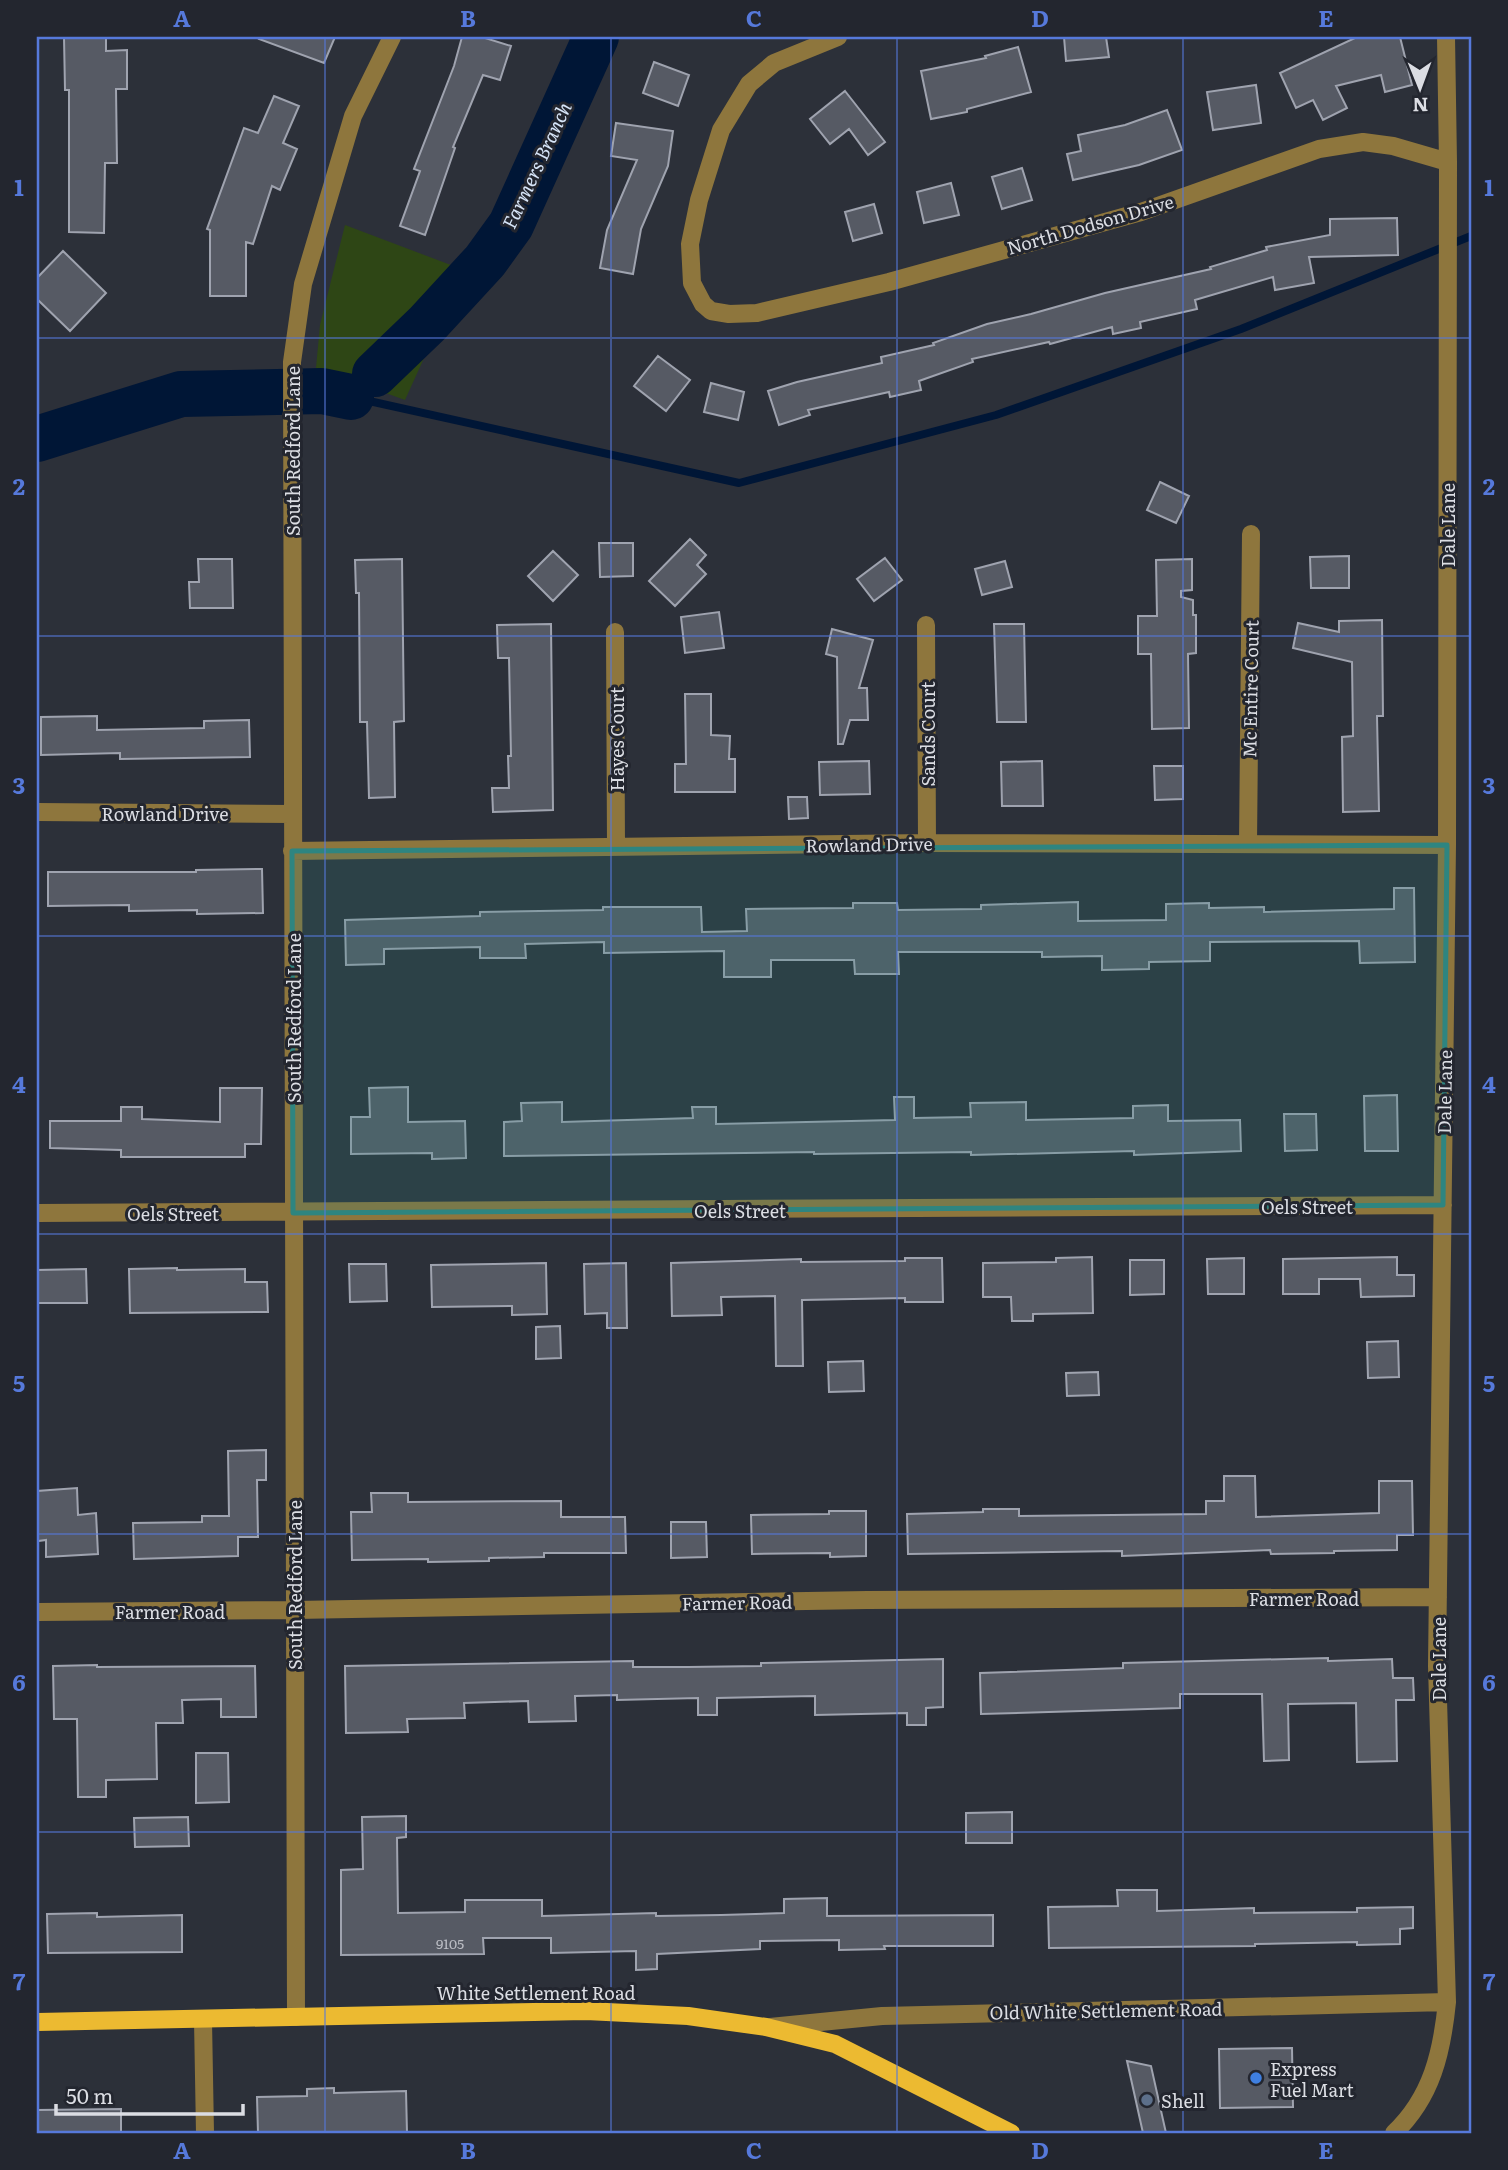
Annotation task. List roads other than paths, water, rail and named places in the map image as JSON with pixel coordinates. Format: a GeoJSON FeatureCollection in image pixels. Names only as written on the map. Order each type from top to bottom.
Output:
{"type":"FeatureCollection","features":[{"type":"Feature","properties":{"kind":"main road","name":"White Settlement Road"},"geometry":{"type":"LineString","coordinates":[[37,2022],[586,2011],[660,2013],[766,2027],[835,2044],[1012,2133]]}},
{"type":"Feature","properties":{"kind":"street","name":"South Redford Lane"},"geometry":{"type":"LineString","coordinates":[[296,2017],[292,362],[303,284],[353,116],[392,37]]}},
{"type":"Feature","properties":{"kind":"street","name":"North Dodson Drive"},"geometry":{"type":"LineString","coordinates":[[838,37],[774,63],[749,84],[721,130],[699,200],[690,244],[692,283],[703,304],[711,311],[729,314],[757,313],[889,282],[1141,212],[1319,149],[1373,143],[1448,162]]}},
{"type":"Feature","properties":{"kind":"street","name":"Dale Lane"},"geometry":{"type":"LineString","coordinates":[[1394,2133],[1404,2124],[1431,2082],[1447,2001],[1438,1690],[1447,845],[1446,37]]}},
{"type":"Feature","properties":{"kind":"street","name":"Mc Entire Court"},"geometry":{"type":"LineString","coordinates":[[1248,844],[1251,534]]}},
{"type":"Feature","properties":{"kind":"street","name":"Sands Court"},"geometry":{"type":"LineString","coordinates":[[926,625],[927,843]]}},
{"type":"Feature","properties":{"kind":"street","name":"Hayes Court"},"geometry":{"type":"LineString","coordinates":[[615,632],[616,847]]}},
{"type":"Feature","properties":{"kind":"street","name":"Rowland Drive"},"geometry":{"type":"LineString","coordinates":[[37,813],[292,814]]}},
{"type":"Feature","properties":{"kind":"street","name":"Rowland Drive"},"geometry":{"type":"LineString","coordinates":[[292,851],[927,843],[1447,845]]}},
{"type":"Feature","properties":{"kind":"street","name":"Oels Street"},"geometry":{"type":"LineString","coordinates":[[37,1213],[1443,1205]]}},
{"type":"Feature","properties":{"kind":"street","name":"Farmer Road"},"geometry":{"type":"LineString","coordinates":[[37,1612],[867,1600],[1438,1597]]}},
{"type":"Feature","properties":{"kind":"street","name":"Old White Settlement Road"},"geometry":{"type":"LineString","coordinates":[[766,2027],[881,2016],[1447,2001]]}},
{"type":"Feature","properties":{"kind":"street"},"geometry":{"type":"LineString","coordinates":[[203,2020],[205,2133]]}},
{"type":"Feature","properties":{"kind":"waterway","name":"Farmers Branch"},"geometry":{"type":"LineString","coordinates":[[375,374],[427,324],[485,261],[511,225],[596,37]]}},
{"type":"Feature","properties":{"kind":"waterway"},"geometry":{"type":"LineString","coordinates":[[351,397],[739,483],[996,415],[1241,329],[1471,236]]}},
{"type":"Feature","properties":{"kind":"waterway"},"geometry":{"type":"LineString","coordinates":[[351,397],[367,383]]}},
{"type":"Feature","properties":{"kind":"waterway","name":"Farmers Branch"},"geometry":{"type":"LineString","coordinates":[[37,439],[181,394],[322,391],[351,397]]}},
{"type":"Feature","properties":{"kind":"place","name":"Express Fuel Mart"},"geometry":{"type":"Point","coordinates":[1256,2078]}},
{"type":"Feature","properties":{"kind":"place","name":"Shell"},"geometry":{"type":"Point","coordinates":[1147,2100]}}]}
